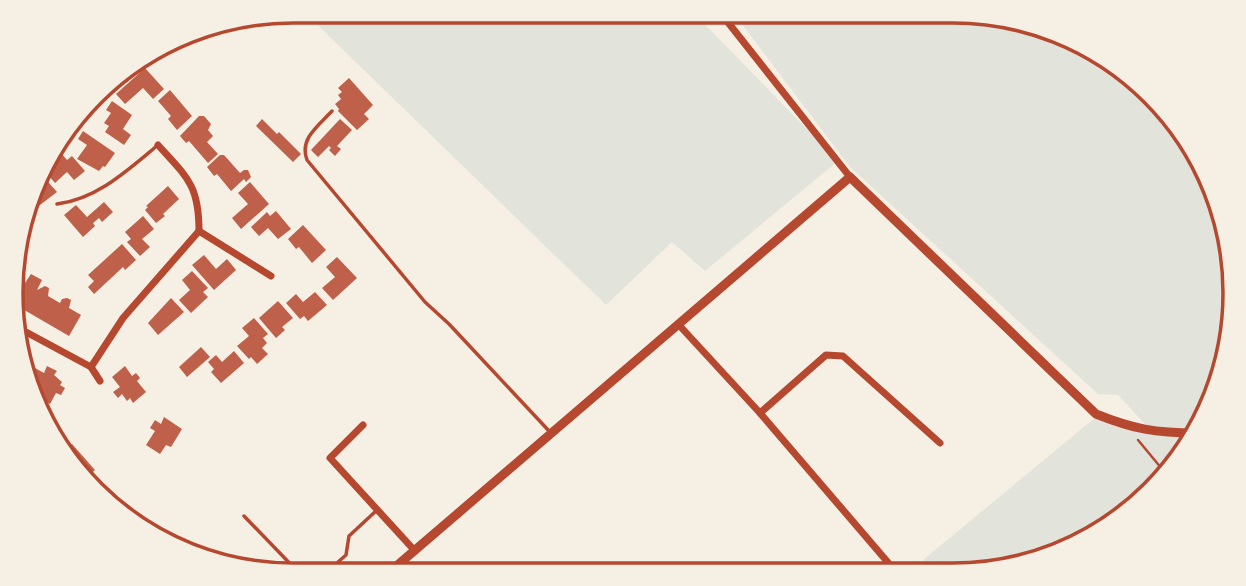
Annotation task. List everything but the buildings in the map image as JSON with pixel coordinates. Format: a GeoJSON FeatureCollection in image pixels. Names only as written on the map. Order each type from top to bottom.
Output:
{"type":"FeatureCollection","features":[{"type":"Feature","properties":{"kind":"street"},"geometry":{"type":"LineString","coordinates":[[729,23],[850,177],[1096,414],[1126,426],[1162,433],[1184,433]]}},
{"type":"Feature","properties":{"kind":"street"},"geometry":{"type":"LineString","coordinates":[[91,367],[123,318],[199,231],[199,206],[191,182],[158,145]]}},
{"type":"Feature","properties":{"kind":"street"},"geometry":{"type":"LineString","coordinates":[[405,563],[415,551],[850,177]]}},
{"type":"Feature","properties":{"kind":"street"},"geometry":{"type":"LineString","coordinates":[[199,231],[271,276]]}},
{"type":"Feature","properties":{"kind":"street"},"geometry":{"type":"LineString","coordinates":[[678,324],[760,413],[888,563]]}},
{"type":"Feature","properties":{"kind":"street"},"geometry":{"type":"LineString","coordinates":[[26,332],[91,367],[100,381]]}},
{"type":"Feature","properties":{"kind":"street"},"geometry":{"type":"LineString","coordinates":[[760,413],[826,355],[843,356],[940,443]]}},
{"type":"Feature","properties":{"kind":"street"},"geometry":{"type":"LineString","coordinates":[[363,425],[330,458],[415,551]]}},
{"type":"Feature","properties":{"kind":"lane"},"geometry":{"type":"LineString","coordinates":[[332,111],[307,139],[304,148],[307,160],[425,302],[449,324],[551,434]]}},
{"type":"Feature","properties":{"kind":"lane"},"geometry":{"type":"LineString","coordinates":[[57,204],[71,202],[106,186],[158,145]]}},
{"type":"Feature","properties":{"kind":"lane"},"geometry":{"type":"LineString","coordinates":[[338,562],[346,555],[349,536],[377,510]]}},
{"type":"Feature","properties":{"kind":"lane"},"geometry":{"type":"LineString","coordinates":[[244,516],[289,563]]}},
{"type":"Feature","properties":{"kind":"path"},"geometry":{"type":"LineString","coordinates":[[1126,426],[1160,466]]}},
{"type":"Feature","properties":{"kind":"shaded area"},"geometry":{"type":"Polygon","coordinates":[[[315,23],[704,23],[838,161],[705,271],[672,242],[606,305],[315,23]]]}},
{"type":"Feature","properties":{"kind":"shaded area"},"geometry":{"type":"Polygon","coordinates":[[[741,23],[971,23],[1023,32],[1056,43],[1103,68],[1144,102],[1167,128],[1195,173],[1214,223],[1223,275],[1221,328],[1209,380],[1187,428],[1156,471],[1118,507],[1073,535],[1023,554],[971,563],[925,563],[923,560],[1102,412],[1116,427],[1155,435],[1118,395],[1098,394],[850,167],[741,23]]]}}]}
